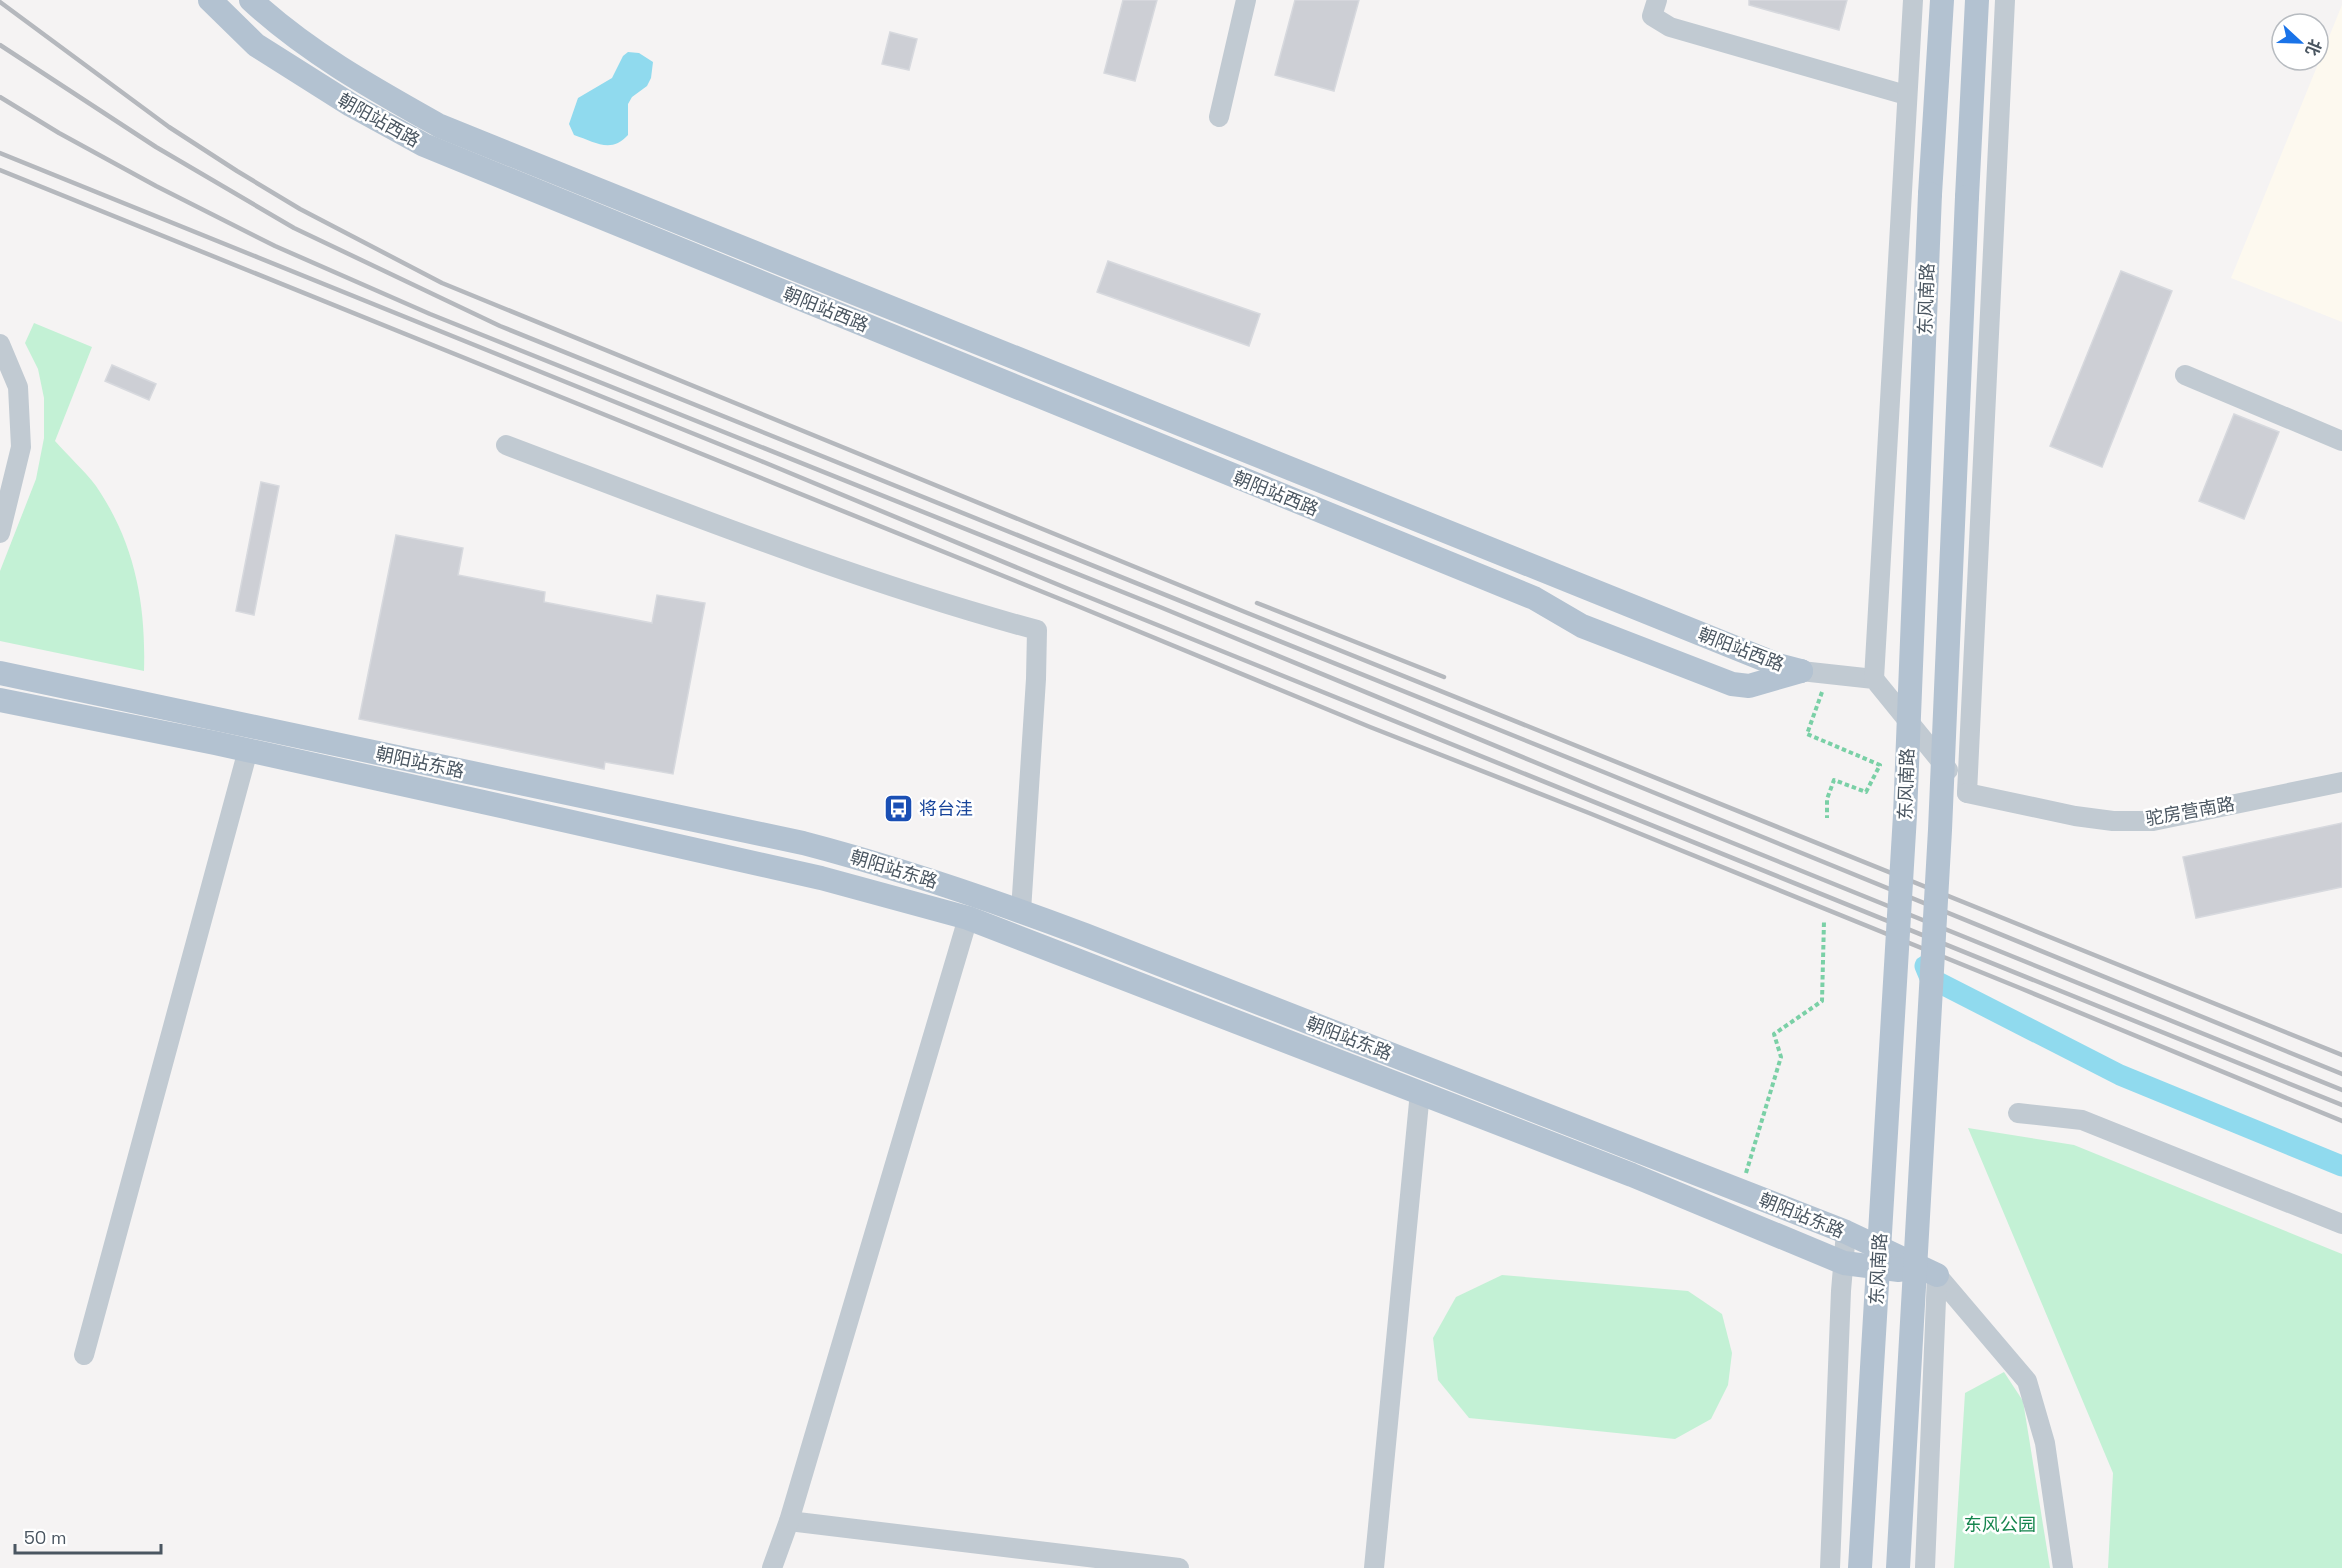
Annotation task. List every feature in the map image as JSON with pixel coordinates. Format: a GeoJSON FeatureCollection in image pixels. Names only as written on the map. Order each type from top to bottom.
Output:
{"type":"FeatureCollection","features":[{"type":"Feature","properties":{"kind":"main road","name":"朝阳站西路"},"geometry":{"type":"LineString","coordinates":[[210,0],[256,45],[351,105],[424,145],[1534,598],[1582,626],[1732,684],[1749,686],[1801,671]]}},
{"type":"Feature","properties":{"kind":"main road","name":"朝阳站西路"},"geometry":{"type":"LineString","coordinates":[[251,0],[274,22],[321,56],[440,126],[1503,556],[1778,665],[1801,671]]}},
{"type":"Feature","properties":{"kind":"main road","name":"东风南路"},"geometry":{"type":"LineString","coordinates":[[1860,1568],[1905,815],[1930,194],[1942,0]]}},
{"type":"Feature","properties":{"kind":"main road","name":"东风南路"},"geometry":{"type":"LineString","coordinates":[[1898,1568],[1940,830],[1977,0]]}},
{"type":"Feature","properties":{"kind":"main road","name":"朝阳站东路"},"geometry":{"type":"LineString","coordinates":[[0,673],[803,843],[873,861],[1021,911],[1741,1190],[1846,1233],[1937,1275]]}},
{"type":"Feature","properties":{"kind":"main road","name":"朝阳站东路"},"geometry":{"type":"LineString","coordinates":[[0,700],[248,750],[821,878],[968,918],[1632,1175],[1844,1263],[1937,1275]]}},
{"type":"Feature","properties":{"kind":"street"},"geometry":{"type":"LineString","coordinates":[[1220,117],[1246,0]]}},
{"type":"Feature","properties":{"kind":"street"},"geometry":{"type":"LineString","coordinates":[[1657,0],[1652,16],[1670,27],[1906,95]]}},
{"type":"Feature","properties":{"kind":"street"},"geometry":{"type":"LineString","coordinates":[[1913,0],[1874,679],[1967,793]]}},
{"type":"Feature","properties":{"kind":"street"},"geometry":{"type":"LineString","coordinates":[[1967,793],[2004,0]]}},
{"type":"Feature","properties":{"kind":"street"},"geometry":{"type":"LineString","coordinates":[[0,344],[18,387],[21,447],[0,533]]}},
{"type":"Feature","properties":{"kind":"street"},"geometry":{"type":"LineString","coordinates":[[2185,375],[2342,441]]}},
{"type":"Feature","properties":{"kind":"street"},"geometry":{"type":"LineString","coordinates":[[506,445],[774,546],[956,608],[1036,630],[1036,679],[1021,911]]}},
{"type":"Feature","properties":{"kind":"street"},"geometry":{"type":"LineString","coordinates":[[1801,671],[1874,679]]}},
{"type":"Feature","properties":{"kind":"street"},"geometry":{"type":"LineString","coordinates":[[84,1355],[248,750]]}},
{"type":"Feature","properties":{"kind":"street","name":"驼房营南路"},"geometry":{"type":"LineString","coordinates":[[1967,793],[2075,816],[2152,821],[2342,782]]}},
{"type":"Feature","properties":{"kind":"street"},"geometry":{"type":"LineString","coordinates":[[772,1568],[789,1521],[968,918]]}},
{"type":"Feature","properties":{"kind":"street"},"geometry":{"type":"LineString","coordinates":[[1374,1568],[1420,1092]]}},
{"type":"Feature","properties":{"kind":"street"},"geometry":{"type":"LineString","coordinates":[[2018,1113],[2082,1120],[2342,1224]]}},
{"type":"Feature","properties":{"kind":"street"},"geometry":{"type":"LineString","coordinates":[[1830,1568],[1840,1291],[1846,1233]]}},
{"type":"Feature","properties":{"kind":"street"},"geometry":{"type":"LineString","coordinates":[[1925,1568],[1937,1275]]}},
{"type":"Feature","properties":{"kind":"street"},"geometry":{"type":"LineString","coordinates":[[1937,1275],[2026,1382],[2045,1443],[2063,1568]]}},
{"type":"Feature","properties":{"kind":"street"},"geometry":{"type":"LineString","coordinates":[[789,1521],[1179,1568]]}},
{"type":"Feature","properties":{"kind":"path"},"geometry":{"type":"LineString","coordinates":[[1827,818],[1827,799],[1834,780],[1866,792],[1880,765],[1808,734],[1828,675]]}},
{"type":"Feature","properties":{"kind":"path"},"geometry":{"type":"LineString","coordinates":[[1741,1190],[1780,1057],[1774,1034],[1822,1001],[1824,921]]}},
{"type":"Feature","properties":{"kind":"shaded area"},"geometry":{"type":"Polygon","coordinates":[[[2342,5],[2342,322],[2231,278],[2315,72],[2330,72],[2330,35],[2342,5]]]}},
{"type":"Feature","properties":{"kind":"green space"},"geometry":{"type":"Polygon","coordinates":[[[34,323],[92,347],[55,441],[96,486],[129,552],[140,598],[144,671],[0,641],[0,571],[36,479],[44,438],[44,398],[38,369],[25,343],[34,323]]]}},
{"type":"Feature","properties":{"kind":"green space"},"geometry":{"type":"Polygon","coordinates":[[[1968,1128],[2074,1145],[2342,1254],[2342,1568],[2108,1568],[2113,1473],[1968,1128]]]}},
{"type":"Feature","properties":{"kind":"green space"},"geometry":{"type":"Polygon","coordinates":[[[1502,1275],[1688,1291],[1722,1314],[1732,1353],[1728,1385],[1711,1419],[1675,1439],[1469,1418],[1438,1380],[1433,1338],[1456,1297],[1502,1275]]]}},
{"type":"Feature","properties":{"kind":"green space","name":"东风公园"},"geometry":{"type":"Polygon","coordinates":[[[2004,1372],[2023,1401],[2050,1568],[1954,1568],[1965,1393],[2004,1372]]]}},
{"type":"Feature","properties":{"kind":"water"},"geometry":{"type":"Polygon","coordinates":[[[628,52],[639,53],[653,62],[651,78],[647,86],[632,97],[628,104],[628,135],[615,144],[602,145],[574,135],[569,124],[578,98],[612,78],[623,56],[628,52]]]}},
{"type":"Feature","properties":{"kind":"building"},"geometry":{"type":"Polygon","coordinates":[[[1123,0],[1157,0],[1135,81],[1104,73],[1123,0]]]}},
{"type":"Feature","properties":{"kind":"building"},"geometry":{"type":"Polygon","coordinates":[[[1295,0],[1359,0],[1334,91],[1275,75],[1295,0]]]}},
{"type":"Feature","properties":{"kind":"building"},"geometry":{"type":"Polygon","coordinates":[[[1749,0],[1847,0],[1839,30],[1749,5],[1749,0]]]}},
{"type":"Feature","properties":{"kind":"building"},"geometry":{"type":"Polygon","coordinates":[[[890,32],[917,39],[909,70],[882,64],[890,32]]]}},
{"type":"Feature","properties":{"kind":"building"},"geometry":{"type":"Polygon","coordinates":[[[1108,261],[1260,314],[1249,346],[1097,292],[1108,261]]]}},
{"type":"Feature","properties":{"kind":"building"},"geometry":{"type":"Polygon","coordinates":[[[2121,271],[2172,291],[2102,467],[2050,446],[2121,271]]]}},
{"type":"Feature","properties":{"kind":"building"},"geometry":{"type":"Polygon","coordinates":[[[112,365],[156,384],[149,400],[105,381],[112,365]]]}},
{"type":"Feature","properties":{"kind":"building"},"geometry":{"type":"Polygon","coordinates":[[[2234,414],[2279,432],[2244,519],[2199,501],[2234,414]]]}},
{"type":"Feature","properties":{"kind":"building"},"geometry":{"type":"Polygon","coordinates":[[[261,482],[279,486],[254,615],[236,611],[261,482]]]}},
{"type":"Feature","properties":{"kind":"building"},"geometry":{"type":"Polygon","coordinates":[[[396,535],[463,548],[458,575],[545,592],[544,602],[652,623],[657,595],[705,603],[673,774],[605,762],[604,769],[359,719],[396,535]]]}},
{"type":"Feature","properties":{"kind":"building"},"geometry":{"type":"Polygon","coordinates":[[[2342,823],[2342,887],[2196,918],[2183,857],[2342,823]]]}},
{"type":"Feature","properties":{"kind":"waterway"},"geometry":{"type":"LineString","coordinates":[[1925,966],[1930,978],[2120,1075],[2342,1166]]}},
{"type":"Feature","properties":{"kind":"railway"},"geometry":{"type":"LineString","coordinates":[[0,2],[169,127],[237,171],[300,209],[442,283],[1245,612],[2342,1055]]}},
{"type":"Feature","properties":{"kind":"railway"},"geometry":{"type":"LineString","coordinates":[[0,45],[156,147],[294,228],[500,326],[1606,773],[2342,1074]]}},
{"type":"Feature","properties":{"kind":"railway"},"geometry":{"type":"LineString","coordinates":[[0,97],[59,133],[156,186],[275,246],[430,314],[1160,607],[1602,790],[2342,1090]]}},
{"type":"Feature","properties":{"kind":"railway"},"geometry":{"type":"LineString","coordinates":[[0,153],[2342,1105]]}},
{"type":"Feature","properties":{"kind":"railway"},"geometry":{"type":"LineString","coordinates":[[0,170],[1075,605],[1370,727],[2020,988],[2342,1121]]}},
{"type":"Feature","properties":{"kind":"railway"},"geometry":{"type":"LineString","coordinates":[[1257,603],[1444,677]]}},
{"type":"Feature","properties":{"kind":"place","name":"将台洼"},"geometry":{"type":"Point","coordinates":[898,808]}}]}
